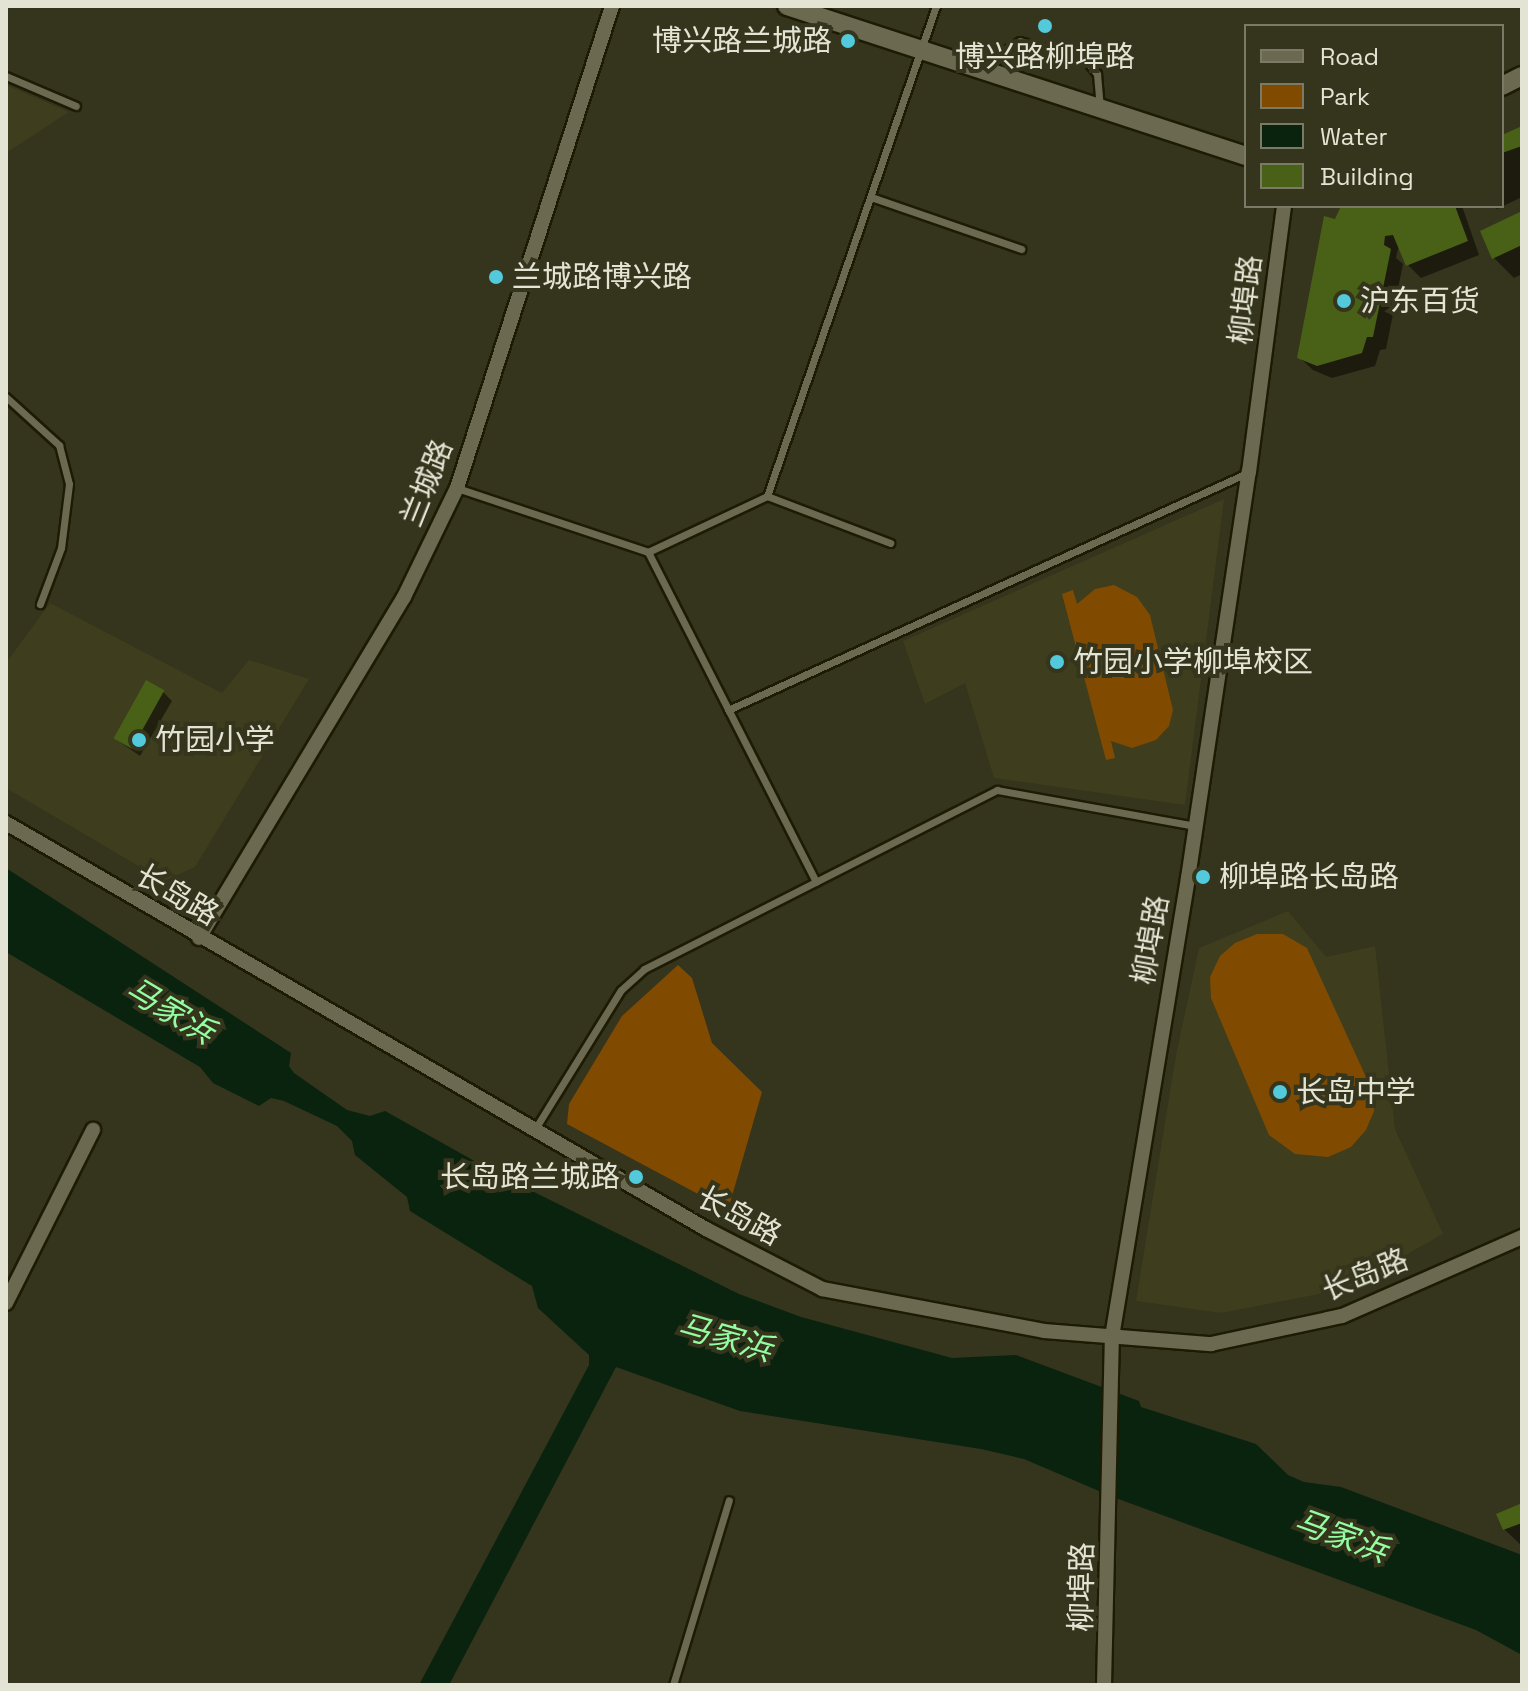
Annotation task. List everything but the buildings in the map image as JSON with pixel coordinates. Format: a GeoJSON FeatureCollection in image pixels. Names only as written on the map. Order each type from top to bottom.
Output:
{"type":"FeatureCollection","features":[{"type":"Feature","properties":{"kind":"street","name":"兰城路"},"geometry":{"type":"LineString","coordinates":[[199,938],[404,597],[457,488],[612,6]]}},
{"type":"Feature","properties":{"kind":"street"},"geometry":{"type":"LineString","coordinates":[[787,6],[1244,155]]}},
{"type":"Feature","properties":{"kind":"street"},"geometry":{"type":"LineString","coordinates":[[1504,85],[1522,76]]}},
{"type":"Feature","properties":{"kind":"street","name":"柳埠路"},"geometry":{"type":"LineString","coordinates":[[1104,1685],[1112,1337],[1249,472],[1284,208]]}},
{"type":"Feature","properties":{"kind":"street","name":"长岛路"},"geometry":{"type":"LineString","coordinates":[[6,823],[199,938],[706,1229],[822,1289],[1044,1331],[1211,1344],[1342,1316],[1522,1237]]}},
{"type":"Feature","properties":{"kind":"street"},"geometry":{"type":"LineString","coordinates":[[6,1303],[93,1130]]}},
{"type":"Feature","properties":{"kind":"lane"},"geometry":{"type":"LineString","coordinates":[[457,488],[648,552],[767,496],[936,6]]}},
{"type":"Feature","properties":{"kind":"lane"},"geometry":{"type":"LineString","coordinates":[[988,72],[1005,50],[1020,41],[1086,60],[1097,74],[1100,109]]}},
{"type":"Feature","properties":{"kind":"lane"},"geometry":{"type":"LineString","coordinates":[[6,76],[76,106]]}},
{"type":"Feature","properties":{"kind":"lane"},"geometry":{"type":"LineString","coordinates":[[871,197],[1021,249]]}},
{"type":"Feature","properties":{"kind":"lane"},"geometry":{"type":"LineString","coordinates":[[6,397],[59,445],[69,484],[61,548],[40,604]]}},
{"type":"Feature","properties":{"kind":"lane"},"geometry":{"type":"LineString","coordinates":[[728,710],[1249,472]]}},
{"type":"Feature","properties":{"kind":"lane"},"geometry":{"type":"LineString","coordinates":[[767,496],[890,543]]}},
{"type":"Feature","properties":{"kind":"lane"},"geometry":{"type":"LineString","coordinates":[[648,552],[816,882]]}},
{"type":"Feature","properties":{"kind":"lane"},"geometry":{"type":"LineString","coordinates":[[534,1130],[621,990],[644,969],[997,790],[1195,826]]}},
{"type":"Feature","properties":{"kind":"lane"},"geometry":{"type":"LineString","coordinates":[[673,1685],[729,1500]]}},
{"type":"Feature","properties":{"kind":"shaded area"},"geometry":{"type":"Polygon","coordinates":[[[6,85],[69,112],[6,153],[6,85]]]}},
{"type":"Feature","properties":{"kind":"shaded area","name":"竹园小学柳埠校区"},"geometry":{"type":"Polygon","coordinates":[[[1224,499],[1185,805],[994,778],[965,683],[925,704],[903,641],[1224,499]]]}},
{"type":"Feature","properties":{"kind":"shaded area","name":"竹园小学"},"geometry":{"type":"Polygon","coordinates":[[[50,603],[222,693],[249,660],[309,679],[195,867],[164,881],[6,788],[6,663],[50,603]]]}},
{"type":"Feature","properties":{"kind":"shaded area","name":"长岛中学"},"geometry":{"type":"Polygon","coordinates":[[[1288,911],[1326,957],[1375,946],[1395,1129],[1443,1234],[1345,1289],[1221,1313],[1136,1301],[1176,1055],[1199,948],[1288,911]]]}},
{"type":"Feature","properties":{"kind":"green space"},"geometry":{"type":"Polygon","coordinates":[[[1114,585],[1137,597],[1150,615],[1173,710],[1169,726],[1156,740],[1132,748],[1111,741],[1115,758],[1106,760],[1062,594],[1073,590],[1077,604],[1095,589],[1114,585]]]}},
{"type":"Feature","properties":{"kind":"green space"},"geometry":{"type":"Polygon","coordinates":[[[1257,934],[1283,934],[1307,948],[1372,1090],[1374,1111],[1366,1130],[1351,1147],[1328,1157],[1295,1154],[1269,1135],[1211,998],[1210,977],[1220,956],[1235,943],[1257,934]]]}},
{"type":"Feature","properties":{"kind":"green space"},"geometry":{"type":"Polygon","coordinates":[[[678,965],[692,978],[712,1043],[762,1092],[728,1210],[567,1124],[569,1104],[622,1016],[678,965]]]}},
{"type":"Feature","properties":{"kind":"water","name":"马家浜"},"geometry":{"type":"Polygon","coordinates":[[[6,868],[291,1053],[289,1066],[294,1073],[347,1110],[370,1116],[385,1111],[496,1173],[739,1294],[801,1317],[952,1358],[1016,1355],[1139,1401],[1141,1407],[1256,1444],[1288,1475],[1304,1482],[1341,1487],[1522,1555],[1522,1655],[1476,1630],[1113,1497],[1024,1459],[981,1449],[740,1411],[616,1367],[449,1685],[419,1685],[589,1365],[589,1355],[538,1308],[532,1286],[410,1211],[407,1197],[355,1155],[352,1141],[337,1126],[284,1101],[271,1098],[259,1106],[213,1083],[200,1067],[6,952],[6,868]]]}},
{"type":"Feature","properties":{"kind":"place","name":"博兴路柳埠路"},"geometry":{"type":"Point","coordinates":[1045,26]}},
{"type":"Feature","properties":{"kind":"place","name":"博兴路兰城路"},"geometry":{"type":"Point","coordinates":[848,41]}},
{"type":"Feature","properties":{"kind":"place","name":"兰城路博兴路"},"geometry":{"type":"Point","coordinates":[496,277]}},
{"type":"Feature","properties":{"kind":"place","name":"沪东百货"},"geometry":{"type":"Point","coordinates":[1344,301]}},
{"type":"Feature","properties":{"kind":"place","name":"竹园小学柳埠校区"},"geometry":{"type":"Point","coordinates":[1057,662]}},
{"type":"Feature","properties":{"kind":"place","name":"竹园小学"},"geometry":{"type":"Point","coordinates":[139,740]}},
{"type":"Feature","properties":{"kind":"place","name":"柳埠路长岛路"},"geometry":{"type":"Point","coordinates":[1203,877]}},
{"type":"Feature","properties":{"kind":"place","name":"长岛中学"},"geometry":{"type":"Point","coordinates":[1280,1092]}},
{"type":"Feature","properties":{"kind":"place","name":"长岛路兰城路"},"geometry":{"type":"Point","coordinates":[636,1177]}}]}
